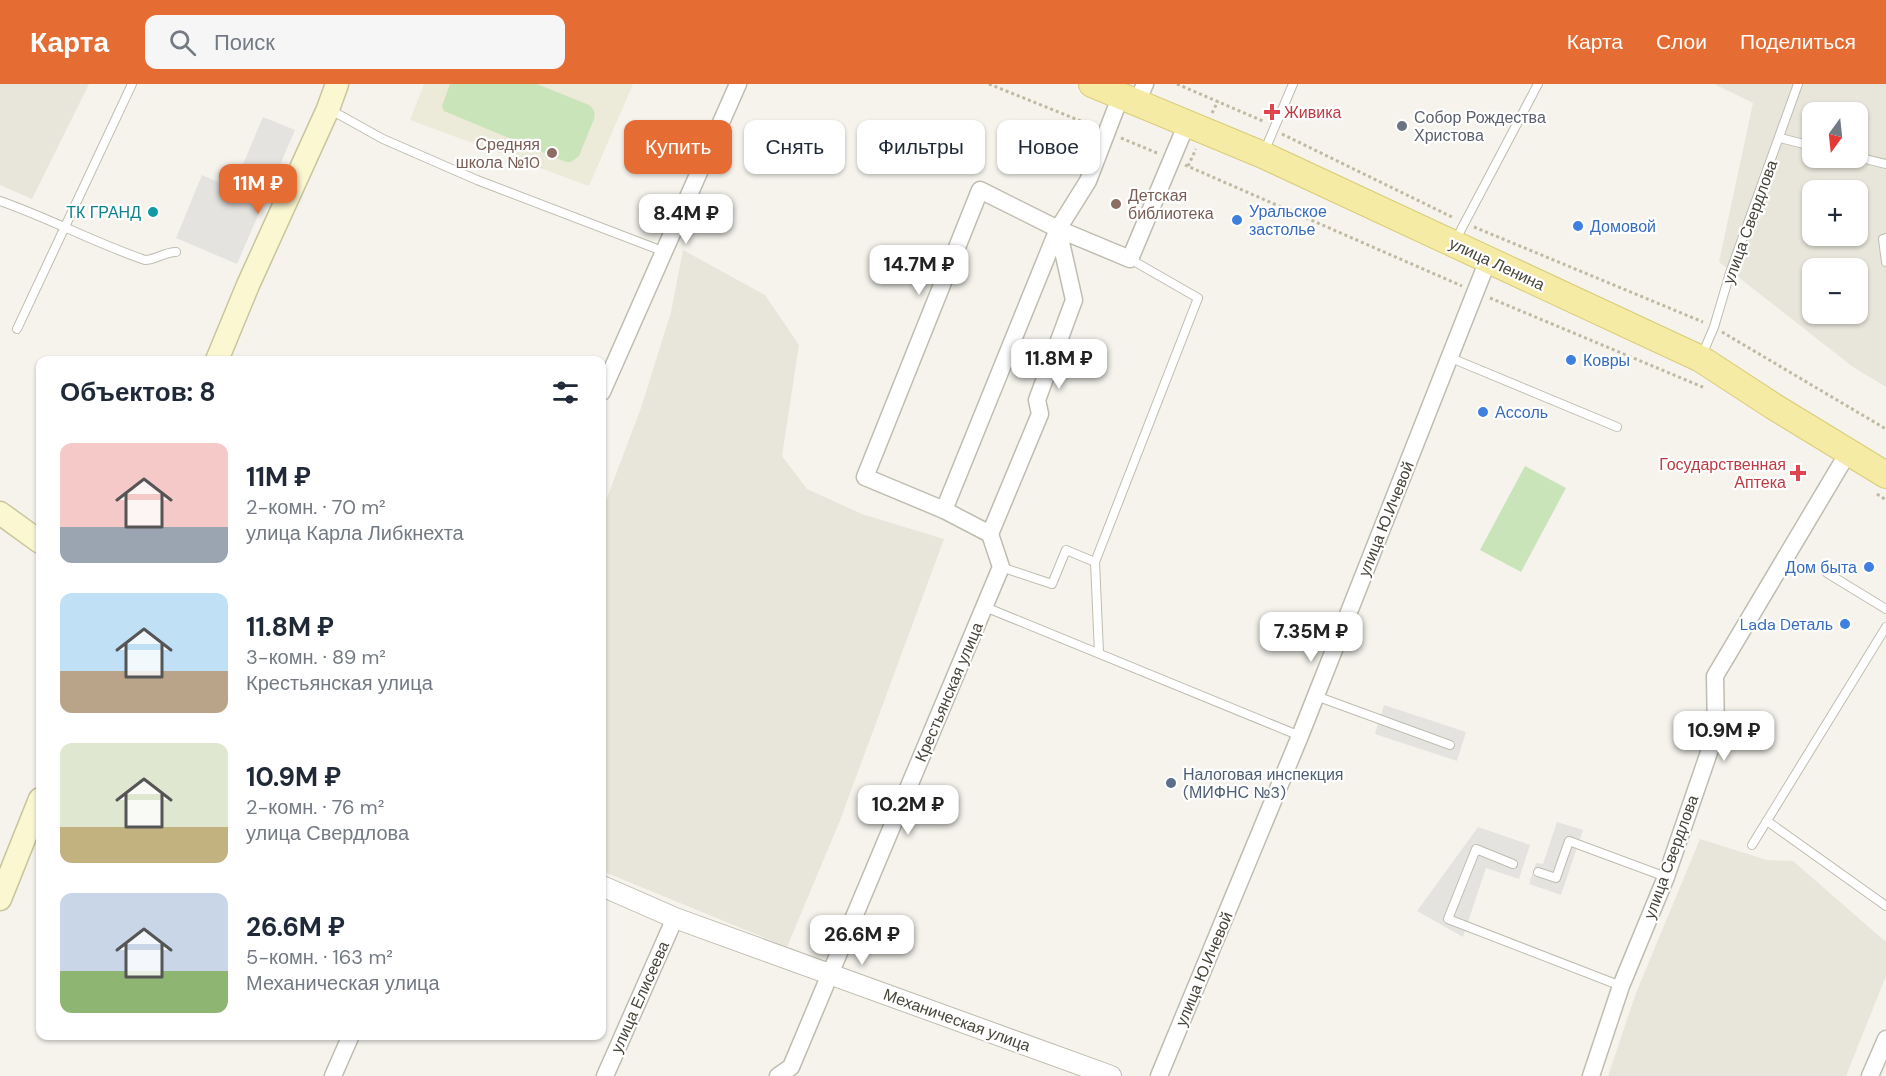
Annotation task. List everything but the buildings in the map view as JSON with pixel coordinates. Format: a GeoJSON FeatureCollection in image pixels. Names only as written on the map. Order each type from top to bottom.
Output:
{"type":"FeatureCollection","features":[{"type":"Feature","properties":{"kind":"main road"},"geometry":{"type":"LineString","coordinates":[[220,356],[248,285],[328,109],[337,84]]}},
{"type":"Feature","properties":{"kind":"main road","name":"улица Ленина"},"geometry":{"type":"LineString","coordinates":[[1092,84],[1134,94],[1187,123],[1459,233],[1488,260],[1701,359],[1773,406],[1849,451],[1881,484]]}},
{"type":"Feature","properties":{"kind":"main road"},"geometry":{"type":"LineString","coordinates":[[0,513],[36,539]]}},
{"type":"Feature","properties":{"kind":"main road"},"geometry":{"type":"LineString","coordinates":[[0,899],[36,810]]}},
{"type":"Feature","properties":{"kind":"street"},"geometry":{"type":"LineString","coordinates":[[606,383],[738,84]]}},
{"type":"Feature","properties":{"kind":"street"},"geometry":{"type":"LineString","coordinates":[[944,510],[1058,229],[1088,180],[1107,132],[1134,94]]}},
{"type":"Feature","properties":{"kind":"street"},"geometry":{"type":"LineString","coordinates":[[990,534],[944,510],[865,477],[980,190],[1058,229],[1130,259],[1187,123]]}},
{"type":"Feature","properties":{"kind":"street"},"geometry":{"type":"LineString","coordinates":[[1001,567],[990,534],[1040,414],[1036,400],[1074,300],[1058,229]]}},
{"type":"Feature","properties":{"kind":"street","name":"улица Ю.Ичевой"},"geometry":{"type":"LineString","coordinates":[[1159,1076],[1300,736],[1488,260]]}},
{"type":"Feature","properties":{"kind":"street","name":"улица Свердлова"},"geometry":{"type":"LineString","coordinates":[[1591,1076],[1621,986],[1666,877],[1716,732],[1715,676],[1849,451]]}},
{"type":"Feature","properties":{"kind":"street","name":"Крестьянская улица"},"geometry":{"type":"LineString","coordinates":[[778,1076],[790,1067],[831,975],[1001,567]]}},
{"type":"Feature","properties":{"kind":"street","name":"Механическая улица"},"geometry":{"type":"LineString","coordinates":[[606,888],[675,918],[1111,1076]]}},
{"type":"Feature","properties":{"kind":"street","name":"улица Елисеева"},"geometry":{"type":"LineString","coordinates":[[605,1076],[675,918]]}},
{"type":"Feature","properties":{"kind":"street"},"geometry":{"type":"LineString","coordinates":[[1869,1076],[1886,1039]]}},
{"type":"Feature","properties":{"kind":"street"},"geometry":{"type":"LineString","coordinates":[[333,1076],[349,1040]]}},
{"type":"Feature","properties":{"kind":"lane"},"geometry":{"type":"LineString","coordinates":[[17,329],[132,84]]}},
{"type":"Feature","properties":{"kind":"lane"},"geometry":{"type":"LineString","coordinates":[[1263,155],[1293,84]]}},
{"type":"Feature","properties":{"kind":"lane"},"geometry":{"type":"LineString","coordinates":[[1459,233],[1538,84]]}},
{"type":"Feature","properties":{"kind":"lane","name":"улица Свердлова"},"geometry":{"type":"LineString","coordinates":[[1701,359],[1798,84]]}},
{"type":"Feature","properties":{"kind":"lane"},"geometry":{"type":"LineString","coordinates":[[328,109],[384,139],[477,180],[665,252]]}},
{"type":"Feature","properties":{"kind":"lane"},"geometry":{"type":"LineString","coordinates":[[1780,138],[1802,144]]}},
{"type":"Feature","properties":{"kind":"lane"},"geometry":{"type":"LineString","coordinates":[[1868,160],[1886,164]]}},
{"type":"Feature","properties":{"kind":"lane"},"geometry":{"type":"LineString","coordinates":[[0,201],[145,260],[153,260],[167,252],[176,252]]}},
{"type":"Feature","properties":{"kind":"lane"},"geometry":{"type":"LineString","coordinates":[[1886,238],[1883,239],[1886,262]]}},
{"type":"Feature","properties":{"kind":"lane"},"geometry":{"type":"LineString","coordinates":[[1099,653],[1095,561],[1198,298],[1130,259]]}},
{"type":"Feature","properties":{"kind":"lane"},"geometry":{"type":"LineString","coordinates":[[1450,358],[1617,427]]}},
{"type":"Feature","properties":{"kind":"lane"},"geometry":{"type":"LineString","coordinates":[[1001,567],[1052,584],[1066,550],[1095,561]]}},
{"type":"Feature","properties":{"kind":"lane"},"geometry":{"type":"LineString","coordinates":[[1827,573],[1886,609]]}},
{"type":"Feature","properties":{"kind":"lane"},"geometry":{"type":"LineString","coordinates":[[985,607],[1300,736]]}},
{"type":"Feature","properties":{"kind":"lane"},"geometry":{"type":"LineString","coordinates":[[1752,845],[1886,627]]}},
{"type":"Feature","properties":{"kind":"lane"},"geometry":{"type":"LineString","coordinates":[[1316,696],[1450,745]]}},
{"type":"Feature","properties":{"kind":"lane"},"geometry":{"type":"LineString","coordinates":[[1767,821],[1886,906]]}},
{"type":"Feature","properties":{"kind":"lane"},"geometry":{"type":"LineString","coordinates":[[1538,872],[1556,878],[1569,841],[1666,877]]}},
{"type":"Feature","properties":{"kind":"lane"},"geometry":{"type":"LineString","coordinates":[[1513,864],[1476,849],[1449,919],[1621,986]]}},
{"type":"Feature","properties":{"kind":"path"},"geometry":{"type":"LineString","coordinates":[[989,84],[1107,132],[1712,392]]}},
{"type":"Feature","properties":{"kind":"path"},"geometry":{"type":"LineString","coordinates":[[1177,84],[1275,126],[1281,134],[1459,233],[1714,327],[1886,429]]}},
{"type":"Feature","properties":{"kind":"path"},"geometry":{"type":"LineString","coordinates":[[1881,484],[1886,500]]}},
{"type":"Feature","properties":{"kind":"shaded area"},"geometry":{"type":"Polygon","coordinates":[[[0,84],[89,84],[32,199],[0,185],[0,84]]]}},
{"type":"Feature","properties":{"kind":"shaded area","name":"Средняя школа №10"},"geometry":{"type":"Polygon","coordinates":[[[424,84],[633,84],[589,186],[410,120],[424,84]]]}},
{"type":"Feature","properties":{"kind":"shaded area"},"geometry":{"type":"Polygon","coordinates":[[[1714,84],[1886,84],[1886,387],[1853,367],[1719,262],[1753,103],[1714,84]]]}},
{"type":"Feature","properties":{"kind":"shaded area"},"geometry":{"type":"Polygon","coordinates":[[[263,117],[295,130],[237,264],[176,238],[202,175],[233,188],[263,117]]]}},
{"type":"Feature","properties":{"kind":"shaded area"},"geometry":{"type":"Polygon","coordinates":[[[683,250],[765,295],[799,345],[782,456],[807,489],[862,514],[944,539],[839,823],[787,947],[606,873],[606,500],[641,408],[671,312],[683,250]]]}},
{"type":"Feature","properties":{"kind":"shaded area"},"geometry":{"type":"Polygon","coordinates":[[[1384,705],[1466,732],[1457,761],[1375,734],[1384,705]]]}},
{"type":"Feature","properties":{"kind":"shaded area"},"geometry":{"type":"Polygon","coordinates":[[[1557,822],[1583,830],[1561,895],[1529,884],[1536,863],[1543,864],[1557,822]]]}},
{"type":"Feature","properties":{"kind":"shaded area"},"geometry":{"type":"Polygon","coordinates":[[[1478,827],[1530,845],[1519,879],[1486,868],[1463,937],[1417,911],[1478,827]]]}},
{"type":"Feature","properties":{"kind":"shaded area"},"geometry":{"type":"Polygon","coordinates":[[[1700,839],[1767,860],[1793,861],[1886,942],[1886,976],[1846,1076],[1608,1076],[1636,993],[1700,839]]]}},
{"type":"Feature","properties":{"kind":"green space"},"geometry":{"type":"Polygon","coordinates":[[[450,84],[537,84],[589,105],[594,112],[594,119],[579,156],[571,162],[566,162],[444,111],[442,106],[450,84]]]}},
{"type":"Feature","properties":{"kind":"green space"},"geometry":{"type":"Polygon","coordinates":[[[1525,466],[1566,488],[1521,572],[1480,550],[1525,466]]]}},
{"type":"Feature","properties":{"kind":"place","name":"Живика"},"geometry":{"type":"Point","coordinates":[1272,112]}},
{"type":"Feature","properties":{"kind":"place","name":"Собор Рождества Христова"},"geometry":{"type":"Point","coordinates":[1402,126]}},
{"type":"Feature","properties":{"kind":"place","name":"Средняя школа №10"},"geometry":{"type":"Point","coordinates":[552,153]}},
{"type":"Feature","properties":{"kind":"place","name":"Детская библиотека"},"geometry":{"type":"Point","coordinates":[1116,204]}},
{"type":"Feature","properties":{"kind":"place","name":"ТК ГРАНД"},"geometry":{"type":"Point","coordinates":[153,212]}},
{"type":"Feature","properties":{"kind":"place","name":"Уральское застолье"},"geometry":{"type":"Point","coordinates":[1237,220]}},
{"type":"Feature","properties":{"kind":"place","name":"Домовой"},"geometry":{"type":"Point","coordinates":[1578,226]}},
{"type":"Feature","properties":{"kind":"place","name":"Ковры"},"geometry":{"type":"Point","coordinates":[1571,360]}},
{"type":"Feature","properties":{"kind":"place","name":"Ассоль"},"geometry":{"type":"Point","coordinates":[1483,412]}},
{"type":"Feature","properties":{"kind":"place","name":"Государственная Аптека"},"geometry":{"type":"Point","coordinates":[1798,473]}},
{"type":"Feature","properties":{"kind":"place","name":"Дом быта"},"geometry":{"type":"Point","coordinates":[1869,567]}},
{"type":"Feature","properties":{"kind":"place","name":"Lada Dеталь"},"geometry":{"type":"Point","coordinates":[1845,624]}},
{"type":"Feature","properties":{"kind":"place","name":"Налоговая инспекция (МИФНС №3)"},"geometry":{"type":"Point","coordinates":[1171,783]}}]}
